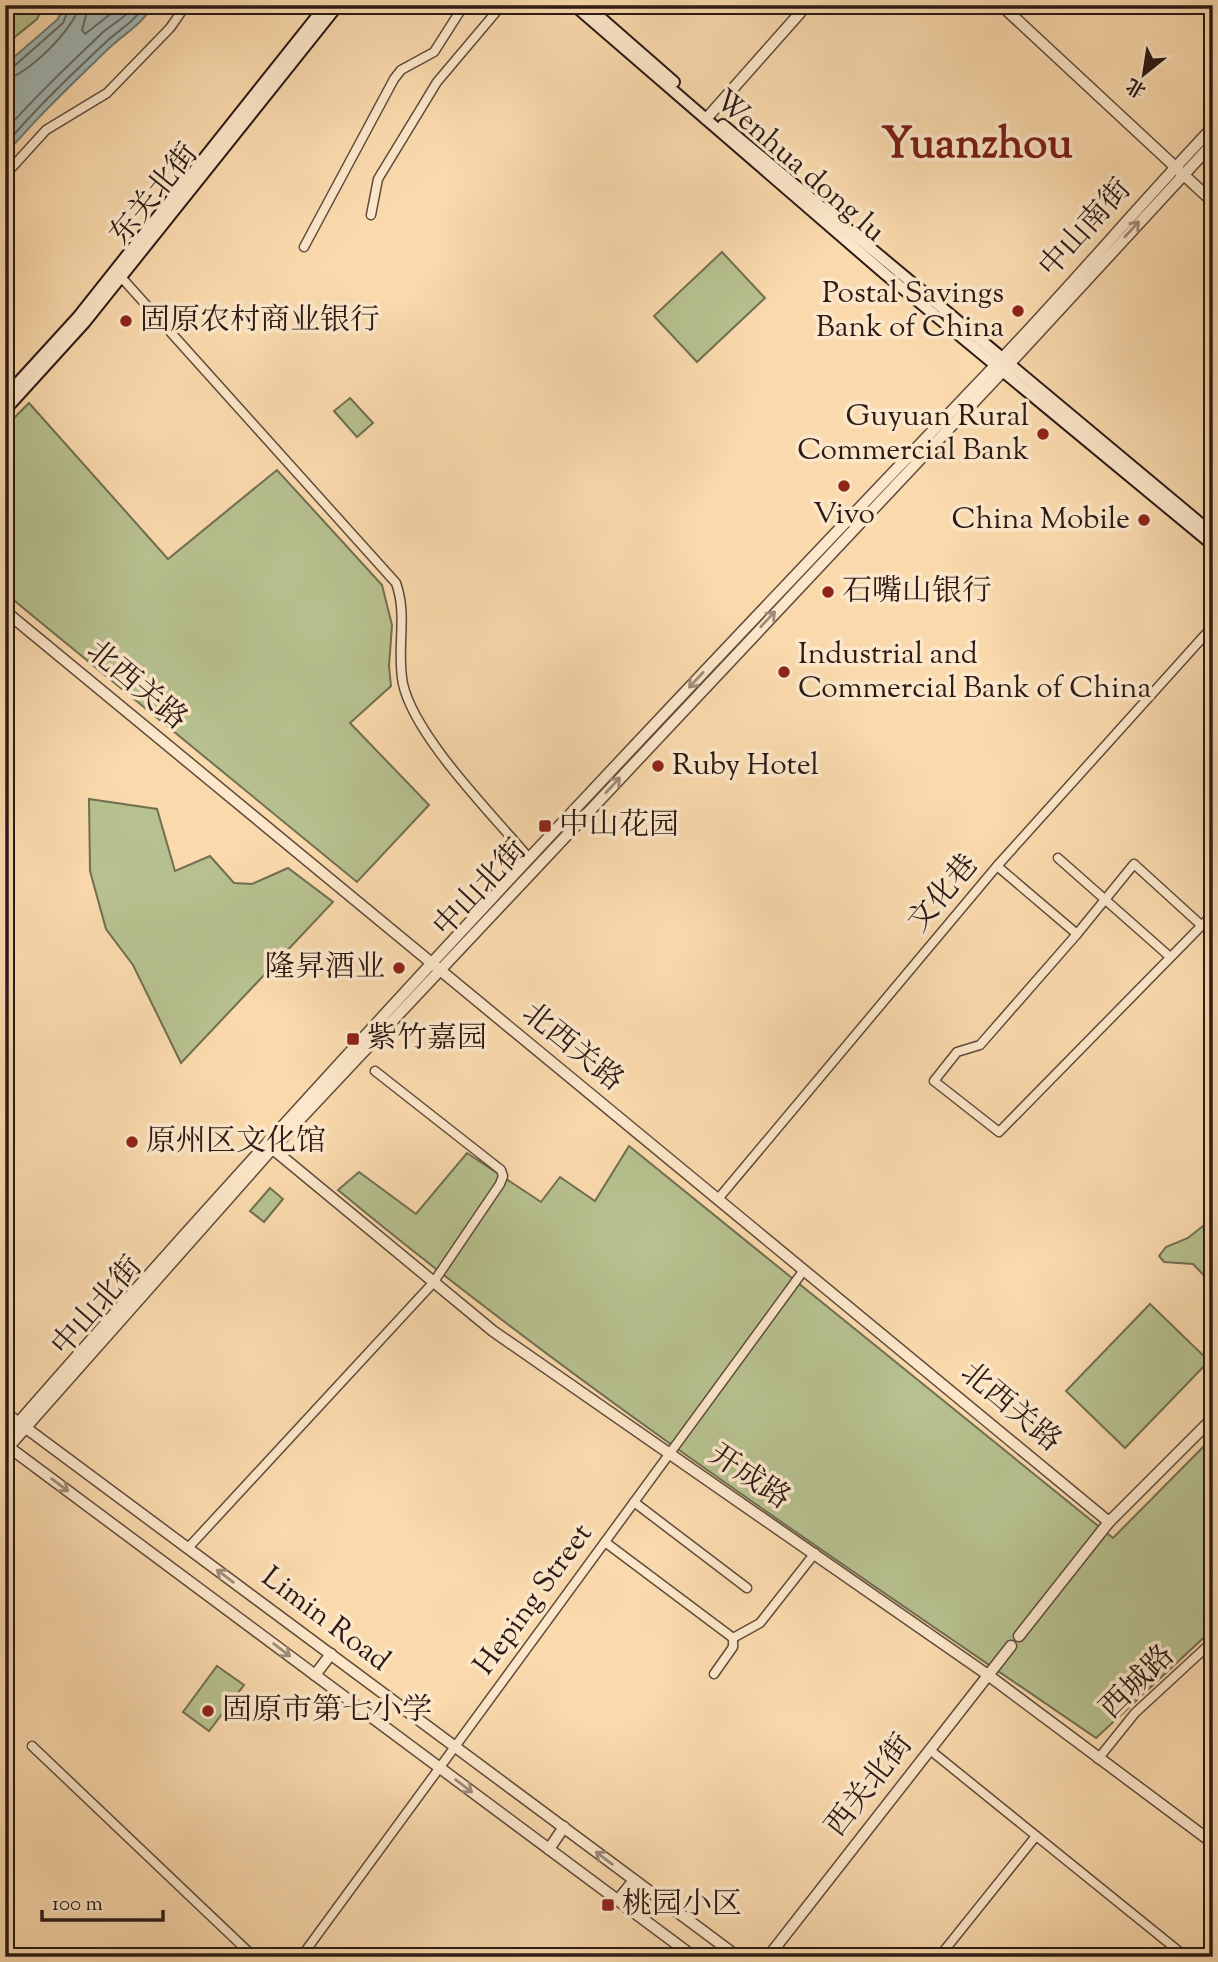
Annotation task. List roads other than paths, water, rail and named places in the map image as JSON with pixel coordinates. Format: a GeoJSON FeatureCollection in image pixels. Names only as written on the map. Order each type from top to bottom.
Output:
{"type":"FeatureCollection","features":[{"type":"Feature","properties":{"kind":"main road","name":"东关北街"},"geometry":{"type":"LineString","coordinates":[[5,397],[78,317],[326,5]]}},
{"type":"Feature","properties":{"kind":"main road","name":"东关北街"},"geometry":{"type":"LineString","coordinates":[[5,410],[85,322],[338,5]]}},
{"type":"Feature","properties":{"kind":"main road","name":"Wenhua dong lu"},"geometry":{"type":"LineString","coordinates":[[574,5],[708,117]]}},
{"type":"Feature","properties":{"kind":"main road","name":"Wenhua dong lu"},"geometry":{"type":"LineString","coordinates":[[586,5],[884,273],[1002,364]]}},
{"type":"Feature","properties":{"kind":"main road"},"geometry":{"type":"LineString","coordinates":[[1002,364],[1213,534]]}},
{"type":"Feature","properties":{"kind":"main road"},"geometry":{"type":"LineString","coordinates":[[1002,364],[1213,545]]}},
{"type":"Feature","properties":{"kind":"street"},"geometry":{"type":"LineString","coordinates":[[5,175],[46,130],[107,93],[170,28],[186,5]]}},
{"type":"Feature","properties":{"kind":"street"},"geometry":{"type":"LineString","coordinates":[[304,247],[394,79],[401,70],[434,52],[464,5]]}},
{"type":"Feature","properties":{"kind":"street"},"geometry":{"type":"LineString","coordinates":[[371,215],[378,179],[438,82],[502,5]]}},
{"type":"Feature","properties":{"kind":"street"},"geometry":{"type":"LineString","coordinates":[[708,117],[807,5]]}},
{"type":"Feature","properties":{"kind":"street"},"geometry":{"type":"LineString","coordinates":[[1002,5],[1213,202]]}},
{"type":"Feature","properties":{"kind":"street","name":"中山南街"},"geometry":{"type":"LineString","coordinates":[[1002,364],[1179,171],[1213,127]]}},
{"type":"Feature","properties":{"kind":"street","name":"中山南街"},"geometry":{"type":"LineString","coordinates":[[1179,171],[1213,143]]}},
{"type":"Feature","properties":{"kind":"street"},"geometry":{"type":"LineString","coordinates":[[121,276],[396,583],[403,600],[398,653],[410,708],[426,735],[529,858]]}},
{"type":"Feature","properties":{"kind":"street","name":"中山北街"},"geometry":{"type":"LineString","coordinates":[[436,966],[529,858],[1002,364]]}},
{"type":"Feature","properties":{"kind":"street","name":"中山北街"},"geometry":{"type":"LineString","coordinates":[[6,1445],[269,1145],[1002,364]]}},
{"type":"Feature","properties":{"kind":"street","name":"北西关路"},"geometry":{"type":"LineString","coordinates":[[5,611],[1109,1522]]}},
{"type":"Feature","properties":{"kind":"street","name":"文化巷"},"geometry":{"type":"LineString","coordinates":[[718,1199],[997,866],[1213,626]]}},
{"type":"Feature","properties":{"kind":"street"},"geometry":{"type":"LineString","coordinates":[[1058,858],[1169,956]]}},
{"type":"Feature","properties":{"kind":"street"},"geometry":{"type":"LineString","coordinates":[[1201,925],[1134,864],[980,1045],[957,1052],[934,1081],[999,1132],[1213,914]]}},
{"type":"Feature","properties":{"kind":"street"},"geometry":{"type":"LineString","coordinates":[[997,866],[1077,934]]}},
{"type":"Feature","properties":{"kind":"street"},"geometry":{"type":"LineString","coordinates":[[188,1548],[433,1283],[503,1176],[501,1170],[375,1071]]}},
{"type":"Feature","properties":{"kind":"street","name":"开成路"},"geometry":{"type":"LineString","coordinates":[[269,1145],[493,1331],[988,1675],[1213,1843]]}},
{"type":"Feature","properties":{"kind":"street","name":"Heping Street"},"geometry":{"type":"LineString","coordinates":[[302,1957],[804,1270]]}},
{"type":"Feature","properties":{"kind":"street"},"geometry":{"type":"LineString","coordinates":[[5,1411],[22,1425]]}},
{"type":"Feature","properties":{"kind":"street"},"geometry":{"type":"LineString","coordinates":[[1019,1636],[1109,1522],[1213,1418]]}},
{"type":"Feature","properties":{"kind":"street","name":"Limin Road"},"geometry":{"type":"LineString","coordinates":[[22,1425],[738,1957]]}},
{"type":"Feature","properties":{"kind":"street","name":"Limin Road"},"geometry":{"type":"LineString","coordinates":[[6,1445],[694,1957]]}},
{"type":"Feature","properties":{"kind":"street"},"geometry":{"type":"LineString","coordinates":[[634,1502],[747,1588]]}},
{"type":"Feature","properties":{"kind":"street"},"geometry":{"type":"LineString","coordinates":[[605,1542],[733,1639]]}},
{"type":"Feature","properties":{"kind":"street"},"geometry":{"type":"LineString","coordinates":[[733,1639],[760,1623],[815,1553]]}},
{"type":"Feature","properties":{"kind":"street"},"geometry":{"type":"LineString","coordinates":[[714,1674],[733,1647],[733,1639]]}},
{"type":"Feature","properties":{"kind":"street","name":"西城路"},"geometry":{"type":"LineString","coordinates":[[1098,1759],[1135,1713],[1213,1641]]}},
{"type":"Feature","properties":{"kind":"street","name":"西关北街"},"geometry":{"type":"LineString","coordinates":[[768,1957],[1011,1646]]}},
{"type":"Feature","properties":{"kind":"street"},"geometry":{"type":"LineString","coordinates":[[315,1675],[331,1654]]}},
{"type":"Feature","properties":{"kind":"street"},"geometry":{"type":"LineString","coordinates":[[32,1746],[254,1957]]}},
{"type":"Feature","properties":{"kind":"street"},"geometry":{"type":"LineString","coordinates":[[930,1751],[1186,1957]]}},
{"type":"Feature","properties":{"kind":"street"},"geometry":{"type":"LineString","coordinates":[[549,1849],[564,1828]]}},
{"type":"Feature","properties":{"kind":"street"},"geometry":{"type":"LineString","coordinates":[[939,1957],[1036,1836]]}},
{"type":"Feature","properties":{"kind":"street"},"geometry":{"type":"LineString","coordinates":[[618,1900],[635,1880]]}},
{"type":"Feature","properties":{"kind":"water"},"geometry":{"type":"Polygon","coordinates":[[[64,5],[154,5],[137,25],[55,101],[5,155],[5,65],[58,19],[64,5]]]}},
{"type":"Feature","properties":{"kind":"place","name":"Postal Savings Bank of China"},"geometry":{"type":"Point","coordinates":[1018,311]}},
{"type":"Feature","properties":{"kind":"place","name":"固原农村商业银行"},"geometry":{"type":"Point","coordinates":[126,321]}},
{"type":"Feature","properties":{"kind":"place","name":"Guyuan Rural Commercial Bank"},"geometry":{"type":"Point","coordinates":[1043,434]}},
{"type":"Feature","properties":{"kind":"place","name":"Vivo"},"geometry":{"type":"Point","coordinates":[844,486]}},
{"type":"Feature","properties":{"kind":"place","name":"China Mobile"},"geometry":{"type":"Point","coordinates":[1144,520]}},
{"type":"Feature","properties":{"kind":"place","name":"石嘴山银行"},"geometry":{"type":"Point","coordinates":[828,592]}},
{"type":"Feature","properties":{"kind":"place","name":"Industrial and Commercial Bank of China"},"geometry":{"type":"Point","coordinates":[784,672]}},
{"type":"Feature","properties":{"kind":"place","name":"Ruby Hotel"},"geometry":{"type":"Point","coordinates":[658,766]}},
{"type":"Feature","properties":{"kind":"place","name":"中山花园"},"geometry":{"type":"Point","coordinates":[545,826]}},
{"type":"Feature","properties":{"kind":"place","name":"隆昇酒业"},"geometry":{"type":"Point","coordinates":[399,968]}},
{"type":"Feature","properties":{"kind":"place","name":"紫竹嘉园"},"geometry":{"type":"Point","coordinates":[353,1039]}},
{"type":"Feature","properties":{"kind":"place","name":"原州区文化馆"},"geometry":{"type":"Point","coordinates":[132,1142]}},
{"type":"Feature","properties":{"kind":"place","name":"固原市第七小学"},"geometry":{"type":"Point","coordinates":[208,1711]}},
{"type":"Feature","properties":{"kind":"place","name":"桃园小区"},"geometry":{"type":"Point","coordinates":[608,1905]}},
{"type":"Feature","properties":{"kind":"district","name":"Yuanzhou"},"geometry":{"type":"Point","coordinates":[977,146]}}]}
